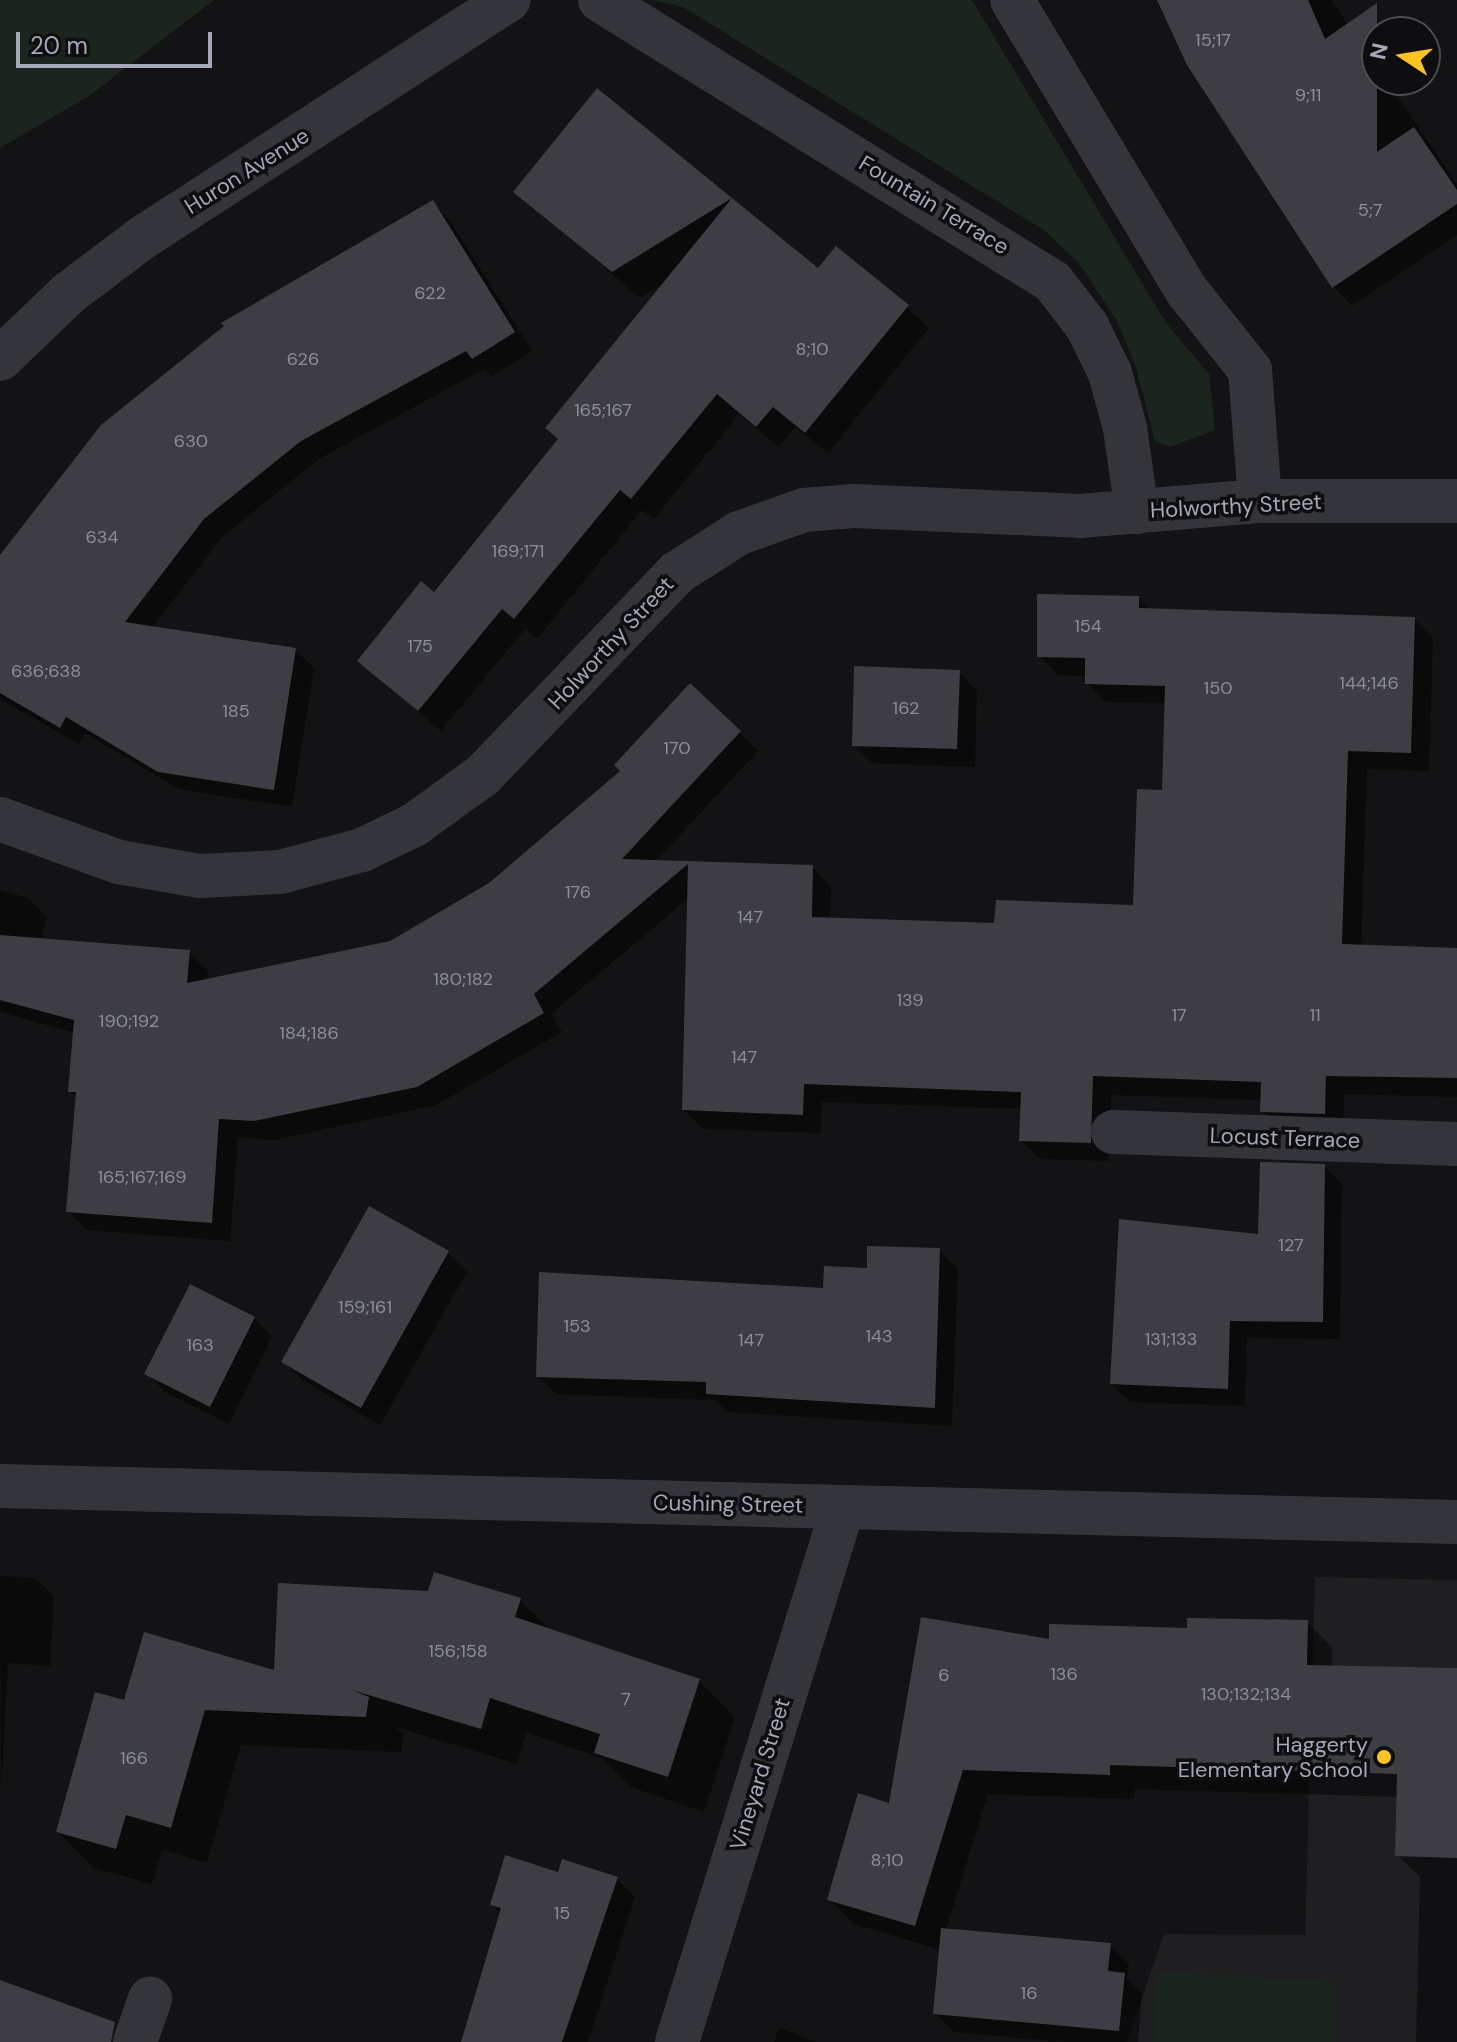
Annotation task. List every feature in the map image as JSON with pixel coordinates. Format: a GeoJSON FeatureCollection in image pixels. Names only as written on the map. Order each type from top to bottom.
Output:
{"type":"FeatureCollection","features":[{"type":"Feature","properties":{"kind":"street","name":"Huron Avenue"},"geometry":{"type":"LineString","coordinates":[[0,359],[69,293],[132,244],[508,0]]}},
{"type":"Feature","properties":{"kind":"street","name":"Fountain Terrace"},"geometry":{"type":"LineString","coordinates":[[600,0],[1053,282],[1087,326],[1110,373],[1125,428],[1137,512]]}},
{"type":"Feature","properties":{"kind":"street"},"geometry":{"type":"LineString","coordinates":[[1012,0],[1187,291],[1250,370],[1260,501]]}},
{"type":"Feature","properties":{"kind":"street","name":"Holworthy Street"},"geometry":{"type":"LineString","coordinates":[[0,819],[119,862],[170,873],[255,875],[336,859],[387,839],[461,793],[506,754],[659,588],[739,533],[827,507],[1080,516],[1260,501],[1457,501]]}},
{"type":"Feature","properties":{"kind":"street","name":"Locust Terrace"},"geometry":{"type":"LineString","coordinates":[[1113,1132],[1457,1144]]}},
{"type":"Feature","properties":{"kind":"street","name":"Cushing Street"},"geometry":{"type":"LineString","coordinates":[[0,1486],[1457,1522]]}},
{"type":"Feature","properties":{"kind":"street","name":"Vineyard Street"},"geometry":{"type":"LineString","coordinates":[[677,2042],[843,1507]]}},
{"type":"Feature","properties":{"kind":"street"},"geometry":{"type":"LineString","coordinates":[[135,2042],[150,1999]]}},
{"type":"Feature","properties":{"kind":"shaded area"},"geometry":{"type":"Polygon","coordinates":[[[0,0],[214,0],[89,96],[0,148],[0,0]]]}},
{"type":"Feature","properties":{"kind":"shaded area"},"geometry":{"type":"Polygon","coordinates":[[[653,0],[972,0],[1166,323],[1209,374],[1215,430],[1170,447],[1155,441],[1135,365],[1117,321],[1078,262],[1045,231],[683,7],[653,0]]]}},
{"type":"Feature","properties":{"kind":"shaded area","name":"Haggerty Elementary School"},"geometry":{"type":"Polygon","coordinates":[[[1315,1577],[1457,1580],[1457,2042],[1127,2042],[1164,1934],[1305,1935],[1315,1577]]]}},
{"type":"Feature","properties":{"kind":"shaded area"},"geometry":{"type":"Polygon","coordinates":[[[1157,1971],[1335,1982],[1335,2042],[1153,2042],[1157,1971]]]}},
{"type":"Feature","properties":{"kind":"building"},"geometry":{"type":"Polygon","coordinates":[[[1157,0],[1308,0],[1325,39],[1377,3],[1377,16],[1361,16],[1361,96],[1377,96],[1377,152],[1414,127],[1457,190],[1457,204],[1332,288],[1187,65],[1157,0]]]}},
{"type":"Feature","properties":{"kind":"building"},"geometry":{"type":"Polygon","coordinates":[[[597,88],[732,198],[612,272],[513,192],[597,88]]]}},
{"type":"Feature","properties":{"kind":"building"},"geometry":{"type":"Polygon","coordinates":[[[732,198],[818,268],[836,246],[909,305],[805,433],[773,407],[756,427],[717,394],[631,499],[620,490],[514,619],[502,609],[418,711],[357,661],[421,581],[434,592],[558,439],[545,428],[732,198]]]}},
{"type":"Feature","properties":{"kind":"building"},"geometry":{"type":"Polygon","coordinates":[[[433,200],[515,332],[472,359],[466,351],[301,441],[204,519],[125,622],[296,648],[274,790],[158,772],[66,717],[60,728],[0,693],[0,555],[101,425],[224,326],[221,323],[433,200]]]}},
{"type":"Feature","properties":{"kind":"building"},"geometry":{"type":"Polygon","coordinates":[[[1037,594],[1139,596],[1139,608],[1415,617],[1411,753],[1348,751],[1342,944],[1457,948],[1457,1078],[1326,1076],[1325,1114],[1260,1112],[1261,1082],[1093,1076],[1091,1143],[1019,1141],[1021,1092],[804,1084],[803,1115],[682,1110],[688,864],[534,994],[544,1013],[417,1087],[254,1121],[219,1119],[212,1223],[66,1212],[76,1092],[68,1092],[74,1020],[0,1000],[0,935],[190,950],[187,983],[390,941],[489,883],[620,771],[614,765],[690,683],[741,731],[622,859],[813,865],[812,917],[994,923],[996,900],[1133,905],[1137,789],[1162,790],[1165,686],[1085,684],[1085,658],[1037,657],[1037,594]]]}},
{"type":"Feature","properties":{"kind":"building"},"geometry":{"type":"Polygon","coordinates":[[[854,666],[960,670],[957,749],[852,746],[854,666]]]}},
{"type":"Feature","properties":{"kind":"building"},"geometry":{"type":"Polygon","coordinates":[[[1260,1162],[1325,1164],[1323,1322],[1230,1321],[1228,1389],[1110,1384],[1119,1219],[1258,1234],[1260,1162]]]}},
{"type":"Feature","properties":{"kind":"building"},"geometry":{"type":"Polygon","coordinates":[[[369,1206],[449,1251],[361,1408],[281,1362],[369,1206]]]}},
{"type":"Feature","properties":{"kind":"building"},"geometry":{"type":"Polygon","coordinates":[[[867,1246],[940,1248],[935,1408],[706,1394],[706,1382],[536,1377],[539,1272],[823,1288],[824,1266],[867,1268],[867,1246]]]}},
{"type":"Feature","properties":{"kind":"building"},"geometry":{"type":"Polygon","coordinates":[[[190,1284],[255,1317],[210,1407],[144,1374],[190,1284]]]}},
{"type":"Feature","properties":{"kind":"building"},"geometry":{"type":"Polygon","coordinates":[[[434,1572],[521,1598],[515,1617],[700,1679],[668,1777],[594,1753],[600,1734],[490,1698],[481,1729],[352,1690],[369,1697],[366,1717],[205,1710],[171,1828],[126,1815],[116,1849],[56,1832],[95,1692],[124,1700],[144,1632],[274,1670],[278,1583],[428,1591],[434,1572]]]}},
{"type":"Feature","properties":{"kind":"building"},"geometry":{"type":"Polygon","coordinates":[[[921,1617],[1049,1639],[1049,1624],[1187,1628],[1187,1618],[1308,1620],[1307,1665],[1457,1668],[1457,1858],[1395,1856],[1397,1774],[1110,1765],[1110,1775],[963,1770],[915,1926],[827,1900],[858,1793],[889,1803],[921,1617]]]}},
{"type":"Feature","properties":{"kind":"building"},"geometry":{"type":"Polygon","coordinates":[[[505,1855],[558,1872],[562,1859],[618,1877],[562,2042],[461,2042],[501,1908],[490,1905],[505,1855]]]}},
{"type":"Feature","properties":{"kind":"building"},"geometry":{"type":"Polygon","coordinates":[[[941,1928],[1111,1943],[1108,1971],[1125,1973],[1119,2031],[933,2014],[941,1928]]]}},
{"type":"Feature","properties":{"kind":"building"},"geometry":{"type":"Polygon","coordinates":[[[0,1980],[115,2022],[111,2042],[0,2042],[0,1980]]]}},
{"type":"Feature","properties":{"kind":"place","name":"Haggerty Elementary School"},"geometry":{"type":"Point","coordinates":[1384,1757]}}]}
